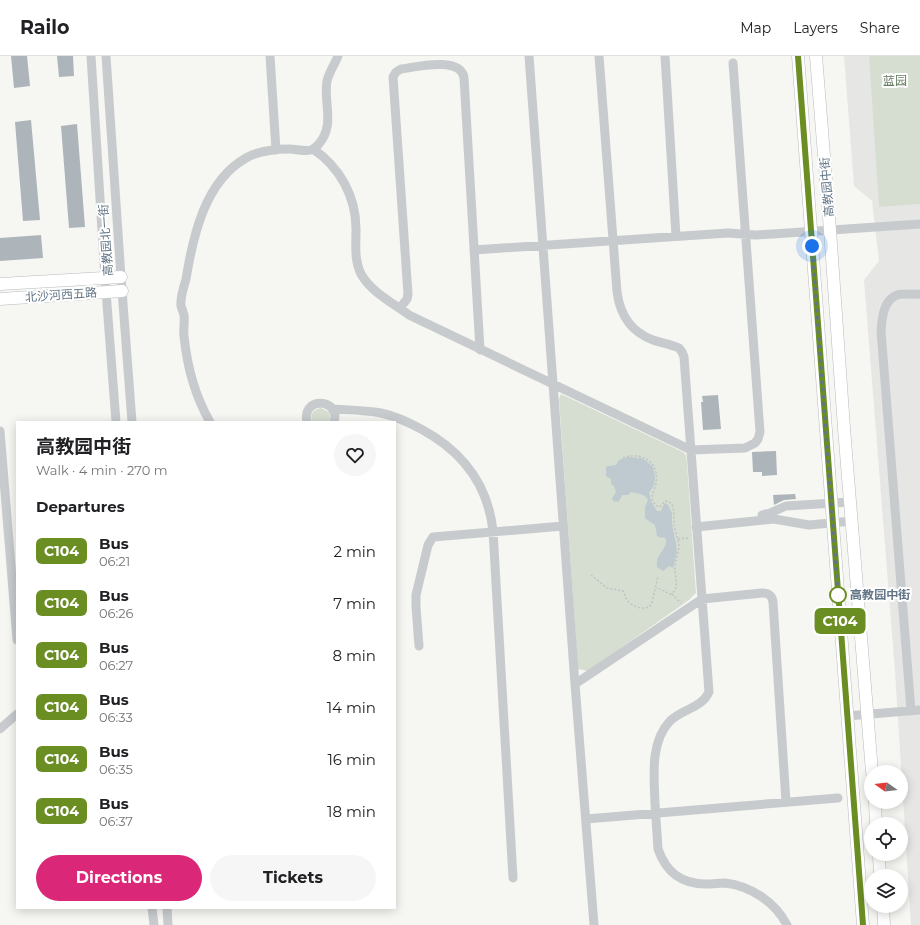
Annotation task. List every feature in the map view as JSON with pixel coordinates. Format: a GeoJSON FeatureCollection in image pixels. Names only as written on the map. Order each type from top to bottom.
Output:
{"type":"FeatureCollection","features":[{"type":"Feature","properties":{"kind":"main road","name":"高教园中街"},"geometry":{"type":"LineString","coordinates":[[798,56],[863,925]]}},
{"type":"Feature","properties":{"kind":"main road","name":"高教园中街"},"geometry":{"type":"LineString","coordinates":[[816,56],[872,765]]}},
{"type":"Feature","properties":{"kind":"main road","name":"北沙河西五路"},"geometry":{"type":"LineString","coordinates":[[0,284],[121,277]]}},
{"type":"Feature","properties":{"kind":"main road","name":"北沙河西五路"},"geometry":{"type":"LineString","coordinates":[[0,299],[122,291]]}},
{"type":"Feature","properties":{"kind":"main road"},"geometry":{"type":"LineString","coordinates":[[883,913],[884,925]]}},
{"type":"Feature","properties":{"kind":"street","name":"高教园北一街"},"geometry":{"type":"LineString","coordinates":[[91,56],[116,421]]}},
{"type":"Feature","properties":{"kind":"street","name":"高教园北一街"},"geometry":{"type":"LineString","coordinates":[[106,56],[132,421]]}},
{"type":"Feature","properties":{"kind":"street"},"geometry":{"type":"LineString","coordinates":[[270,56],[276,150]]}},
{"type":"Feature","properties":{"kind":"street"},"geometry":{"type":"LineString","coordinates":[[210,421],[198,396],[190,371],[183,328],[184,314],[181,306],[187,268],[199,222],[213,192],[227,173],[249,156],[265,151],[313,149],[321,141],[327,127],[327,80],[338,56]]}},
{"type":"Feature","properties":{"kind":"street"},"geometry":{"type":"LineString","coordinates":[[529,56],[544,246],[552,384],[594,925]]}},
{"type":"Feature","properties":{"kind":"street"},"geometry":{"type":"LineString","coordinates":[[599,56],[619,305],[631,325],[645,337],[676,347],[682,352],[709,692],[703,701],[673,718],[660,737],[654,765],[658,849],[662,860],[674,874],[684,880],[705,884],[725,884],[752,892],[761,896],[772,905],[787,925]]}},
{"type":"Feature","properties":{"kind":"street"},"geometry":{"type":"LineString","coordinates":[[665,56],[676,236]]}},
{"type":"Feature","properties":{"kind":"street"},"geometry":{"type":"LineString","coordinates":[[313,149],[325,158],[335,169],[350,195],[355,218],[356,259],[362,275],[372,288],[400,308],[418,320],[690,450],[745,448],[755,443],[759,435],[733,63]]}},
{"type":"Feature","properties":{"kind":"street"},"geometry":{"type":"LineString","coordinates":[[400,308],[407,299],[408,294],[393,82],[394,74],[398,70],[446,64],[458,67],[463,74],[480,350]]}},
{"type":"Feature","properties":{"kind":"street"},"geometry":{"type":"LineString","coordinates":[[474,250],[676,236],[728,233],[773,234],[920,224]]}},
{"type":"Feature","properties":{"kind":"street"},"geometry":{"type":"LineString","coordinates":[[847,716],[915,710],[881,331],[883,310],[888,302],[897,296],[920,294]]}},
{"type":"Feature","properties":{"kind":"street"},"geometry":{"type":"LineString","coordinates":[[307,421],[306,415],[308,410],[315,404],[325,404],[333,409],[372,411],[389,415],[414,425],[446,444],[457,454],[479,484],[489,507],[492,531],[513,878]]}},
{"type":"Feature","properties":{"kind":"street"},"geometry":{"type":"LineString","coordinates":[[333,409],[334,421]]}},
{"type":"Feature","properties":{"kind":"street"},"geometry":{"type":"LineString","coordinates":[[0,430],[3,512],[16,631]]}},
{"type":"Feature","properties":{"kind":"street"},"geometry":{"type":"LineString","coordinates":[[696,528],[766,515],[786,506],[850,502]]}},
{"type":"Feature","properties":{"kind":"street"},"geometry":{"type":"LineString","coordinates":[[696,528],[774,519],[782,519],[802,525],[833,524],[852,521]]}},
{"type":"Feature","properties":{"kind":"street"},"geometry":{"type":"LineString","coordinates":[[420,646],[416,595],[430,540],[433,537],[563,526]]}},
{"type":"Feature","properties":{"kind":"street"},"geometry":{"type":"LineString","coordinates":[[575,684],[702,599],[762,593],[768,594],[772,597],[786,802]]}},
{"type":"Feature","properties":{"kind":"street"},"geometry":{"type":"LineString","coordinates":[[0,729],[16,715]]}},
{"type":"Feature","properties":{"kind":"street"},"geometry":{"type":"LineString","coordinates":[[586,819],[838,798]]}},
{"type":"Feature","properties":{"kind":"street"},"geometry":{"type":"LineString","coordinates":[[152,909],[154,925]]}},
{"type":"Feature","properties":{"kind":"street"},"geometry":{"type":"LineString","coordinates":[[167,909],[168,925]]}},
{"type":"Feature","properties":{"kind":"path"},"geometry":{"type":"LineString","coordinates":[[623,458],[628,456],[641,456],[650,461],[655,466],[657,475],[652,501],[659,507],[661,507],[665,501],[670,503],[674,509],[674,523],[679,550],[675,568],[676,588],[672,594]]}},
{"type":"Feature","properties":{"kind":"path"},"geometry":{"type":"LineString","coordinates":[[678,539],[696,528]]}},
{"type":"Feature","properties":{"kind":"path"},"geometry":{"type":"LineString","coordinates":[[591,575],[607,588],[623,591],[629,602],[640,608],[646,609],[652,605],[658,576]]}},
{"type":"Feature","properties":{"kind":"path"},"geometry":{"type":"LineString","coordinates":[[656,588],[672,594],[686,610]]}},
{"type":"Feature","properties":{"kind":"shaded area"},"geometry":{"type":"Polygon","coordinates":[[[844,56],[920,56],[920,925],[911,925],[907,861],[908,817],[904,817],[904,809],[908,809],[908,765],[901,765],[895,671],[864,280],[879,261],[872,201],[854,186],[844,56]]]}},
{"type":"Feature","properties":{"kind":"shaded area"},"geometry":{"type":"Polygon","coordinates":[[[628,457],[641,458],[653,467],[655,477],[654,485],[649,493],[651,501],[657,511],[661,511],[666,503],[672,513],[672,524],[677,552],[673,568],[669,566],[663,571],[657,567],[658,558],[665,546],[666,539],[664,537],[661,538],[657,536],[655,525],[645,518],[647,498],[641,494],[631,492],[628,495],[622,495],[618,502],[613,501],[612,498],[616,492],[614,486],[611,484],[611,479],[606,476],[606,467],[616,465],[619,460],[628,457]]]}},
{"type":"Feature","properties":{"kind":"green space","name":"蓝园"},"geometry":{"type":"Polygon","coordinates":[[[869,56],[920,56],[920,204],[879,207],[869,56]]]}},
{"type":"Feature","properties":{"kind":"green space"},"geometry":{"type":"Polygon","coordinates":[[[561,394],[683,452],[686,455],[687,463],[696,593],[689,600],[588,671],[578,669],[559,399],[561,394]]]}},
{"type":"Feature","properties":{"kind":"green space"},"geometry":{"type":"Polygon","coordinates":[[[321,408],[329,412],[329,421],[312,421],[311,417],[316,410],[321,408]]]}},
{"type":"Feature","properties":{"kind":"building"},"geometry":{"type":"Polygon","coordinates":[[[11,56],[27,56],[30,86],[14,88],[11,56]]]}},
{"type":"Feature","properties":{"kind":"building"},"geometry":{"type":"Polygon","coordinates":[[[57,56],[73,56],[74,76],[59,77],[57,56]]]}},
{"type":"Feature","properties":{"kind":"building"},"geometry":{"type":"Polygon","coordinates":[[[31,120],[40,220],[23,221],[15,122],[31,120]]]}},
{"type":"Feature","properties":{"kind":"building"},"geometry":{"type":"Polygon","coordinates":[[[77,124],[85,227],[69,228],[61,126],[77,124]]]}},
{"type":"Feature","properties":{"kind":"building"},"geometry":{"type":"Polygon","coordinates":[[[41,235],[43,258],[0,261],[0,238],[41,235]]]}},
{"type":"Feature","properties":{"kind":"building"},"geometry":{"type":"Polygon","coordinates":[[[718,395],[721,429],[703,430],[702,396],[718,395]]]}},
{"type":"Feature","properties":{"kind":"building"},"geometry":{"type":"Polygon","coordinates":[[[776,451],[777,475],[762,476],[762,472],[753,472],[752,452],[776,451]]]}},
{"type":"Feature","properties":{"kind":"building"},"geometry":{"type":"Polygon","coordinates":[[[795,494],[796,499],[784,500],[774,505],[773,495],[795,494]]]}},
{"type":"Feature","properties":{"kind":"bus line","name":"C104"},"geometry":{"type":"LineString","coordinates":[[798,56],[863,925]]}},
{"type":"Feature","properties":{"kind":"place","name":"高教园中街"},"geometry":{"type":"Point","coordinates":[838,595]}},
{"type":"Feature","properties":{"kind":"route"},"geometry":{"type":"LineString","coordinates":[[812,246],[838,595]]}}]}
